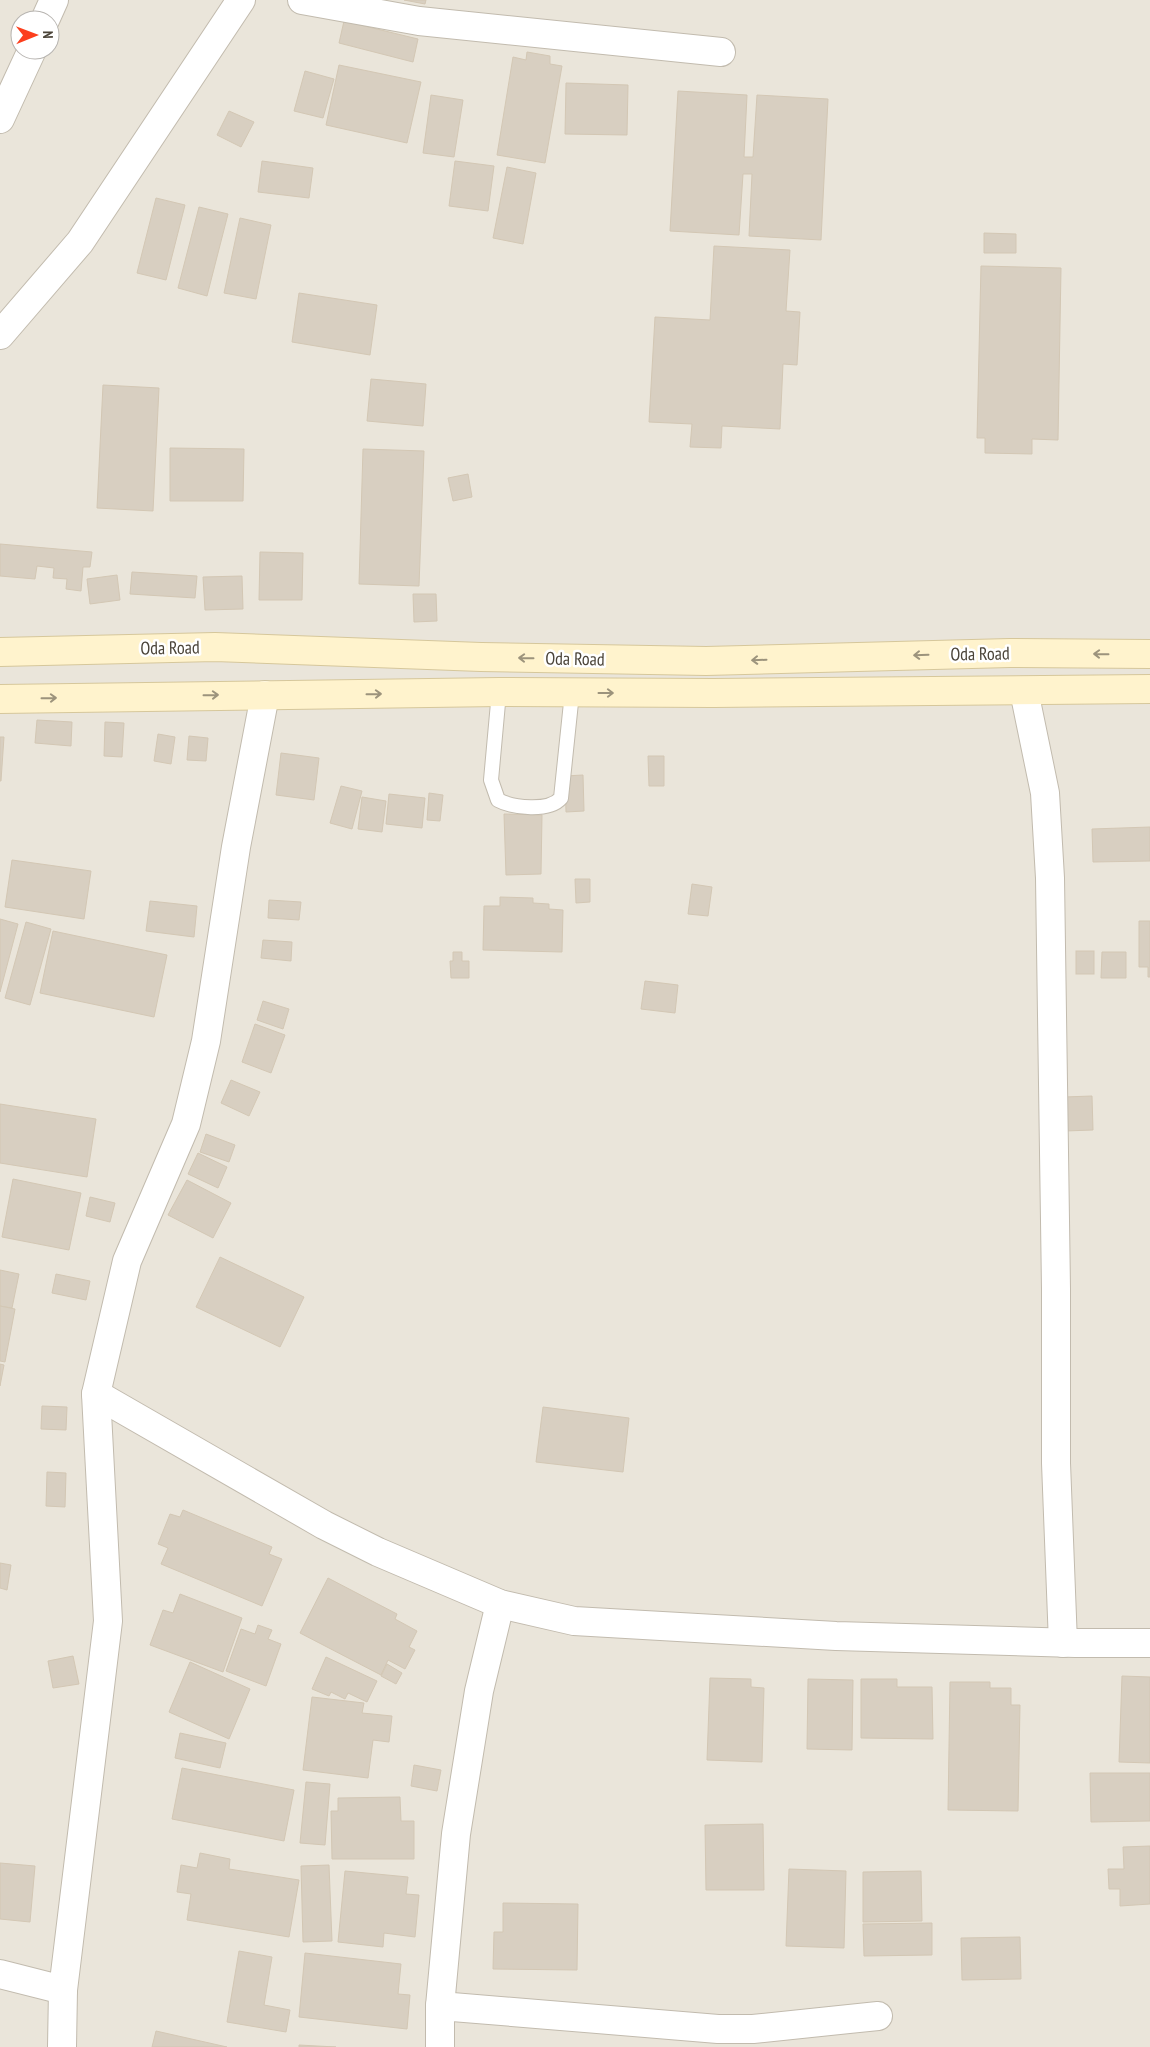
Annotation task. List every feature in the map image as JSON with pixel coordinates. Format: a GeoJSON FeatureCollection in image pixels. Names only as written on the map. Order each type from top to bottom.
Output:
{"type":"FeatureCollection","features":[{"type":"Feature","properties":{"kind":"street"},"geometry":{"type":"LineString","coordinates":[[0,335],[80,242],[241,0]]}},
{"type":"Feature","properties":{"kind":"street"},"geometry":{"type":"LineString","coordinates":[[302,0],[419,22],[720,52]]}},
{"type":"Feature","properties":{"kind":"street"},"geometry":{"type":"LineString","coordinates":[[0,119],[27,60]]}},
{"type":"Feature","properties":{"kind":"street","name":"Oda Road"},"geometry":{"type":"LineString","coordinates":[[0,652],[215,648],[482,657],[706,661],[1010,653],[1150,654]]}},
{"type":"Feature","properties":{"kind":"street","name":"Oda Road"},"geometry":{"type":"LineString","coordinates":[[0,699],[498,692],[1150,689]]}},
{"type":"Feature","properties":{"kind":"street"},"geometry":{"type":"LineString","coordinates":[[1024,691],[1045,793],[1050,878],[1056,1289],[1056,1463],[1063,1643]]}},
{"type":"Feature","properties":{"kind":"street"},"geometry":{"type":"LineString","coordinates":[[62,2047],[63,1990],[108,1621],[96,1394],[127,1261],[186,1124],[206,1041],[236,847],[265,695]]}},
{"type":"Feature","properties":{"kind":"street"},"geometry":{"type":"LineString","coordinates":[[96,1394],[324,1525],[378,1552],[500,1604],[574,1621],[836,1636],[1063,1643],[1150,1643]]}},
{"type":"Feature","properties":{"kind":"street"},"geometry":{"type":"LineString","coordinates":[[440,2047],[440,2006],[458,1825],[479,1691],[500,1604]]}},
{"type":"Feature","properties":{"kind":"street"},"geometry":{"type":"LineString","coordinates":[[0,1974],[63,1990]]}},
{"type":"Feature","properties":{"kind":"street"},"geometry":{"type":"LineString","coordinates":[[440,2006],[718,2029],[753,2029],[878,2016]]}},
{"type":"Feature","properties":{"kind":"lane"},"geometry":{"type":"LineString","coordinates":[[498,692],[491,780],[498,800],[514,806],[524,807],[552,804],[561,798],[572,693]]}},
{"type":"Feature","properties":{"kind":"shaded area"},"geometry":{"type":"Polygon","coordinates":[[[0,0],[1150,0],[1150,2047],[0,2047],[0,0]]]}},
{"type":"Feature","properties":{"kind":"building"},"geometry":{"type":"Polygon","coordinates":[[[404,0],[426,0],[425,4],[404,0]]]}},
{"type":"Feature","properties":{"kind":"building"},"geometry":{"type":"Polygon","coordinates":[[[344,21],[418,39],[413,62],[339,43],[344,21]]]}},
{"type":"Feature","properties":{"kind":"building"},"geometry":{"type":"Polygon","coordinates":[[[527,52],[550,56],[550,64],[562,66],[545,163],[497,155],[513,57],[526,60],[527,52]]]}},
{"type":"Feature","properties":{"kind":"building"},"geometry":{"type":"Polygon","coordinates":[[[339,65],[421,82],[407,143],[326,125],[339,65]]]}},
{"type":"Feature","properties":{"kind":"building"},"geometry":{"type":"Polygon","coordinates":[[[305,71],[334,79],[323,118],[294,111],[305,71]]]}},
{"type":"Feature","properties":{"kind":"building"},"geometry":{"type":"Polygon","coordinates":[[[566,83],[628,85],[627,135],[565,134],[566,83]]]}},
{"type":"Feature","properties":{"kind":"building"},"geometry":{"type":"Polygon","coordinates":[[[678,91],[747,95],[744,157],[753,157],[757,95],[828,99],[821,240],[749,236],[752,174],[743,174],[739,235],[670,231],[678,91]]]}},
{"type":"Feature","properties":{"kind":"building"},"geometry":{"type":"Polygon","coordinates":[[[431,95],[463,100],[454,157],[423,153],[431,95]]]}},
{"type":"Feature","properties":{"kind":"building"},"geometry":{"type":"Polygon","coordinates":[[[229,111],[254,122],[241,147],[217,135],[229,111]]]}},
{"type":"Feature","properties":{"kind":"building"},"geometry":{"type":"Polygon","coordinates":[[[262,161],[313,168],[309,198],[258,192],[262,161]]]}},
{"type":"Feature","properties":{"kind":"building"},"geometry":{"type":"Polygon","coordinates":[[[455,161],[494,166],[488,211],[449,206],[455,161]]]}},
{"type":"Feature","properties":{"kind":"building"},"geometry":{"type":"Polygon","coordinates":[[[507,167],[536,173],[523,244],[493,238],[507,167]]]}},
{"type":"Feature","properties":{"kind":"building"},"geometry":{"type":"Polygon","coordinates":[[[156,198],[185,205],[166,280],[137,273],[156,198]]]}},
{"type":"Feature","properties":{"kind":"building"},"geometry":{"type":"Polygon","coordinates":[[[199,207],[228,214],[207,296],[178,288],[199,207]]]}},
{"type":"Feature","properties":{"kind":"building"},"geometry":{"type":"Polygon","coordinates":[[[240,218],[271,225],[256,299],[224,293],[240,218]]]}},
{"type":"Feature","properties":{"kind":"building"},"geometry":{"type":"Polygon","coordinates":[[[984,233],[1016,234],[1016,253],[984,253],[984,233]]]}},
{"type":"Feature","properties":{"kind":"building"},"geometry":{"type":"Polygon","coordinates":[[[714,246],[790,250],[786,311],[800,312],[797,365],[783,364],[780,429],[722,426],[721,448],[690,447],[692,424],[649,422],[655,317],[710,320],[714,246]]]}},
{"type":"Feature","properties":{"kind":"building"},"geometry":{"type":"Polygon","coordinates":[[[981,266],[1061,268],[1058,440],[1032,439],[1032,454],[985,453],[985,438],[977,438],[981,266]]]}},
{"type":"Feature","properties":{"kind":"building"},"geometry":{"type":"Polygon","coordinates":[[[299,293],[377,305],[370,355],[292,342],[299,293]]]}},
{"type":"Feature","properties":{"kind":"building"},"geometry":{"type":"Polygon","coordinates":[[[371,379],[426,384],[423,426],[367,421],[371,379]]]}},
{"type":"Feature","properties":{"kind":"building"},"geometry":{"type":"Polygon","coordinates":[[[103,385],[159,388],[153,511],[97,508],[103,385]]]}},
{"type":"Feature","properties":{"kind":"building"},"geometry":{"type":"Polygon","coordinates":[[[170,448],[244,449],[243,501],[170,501],[170,448]]]}},
{"type":"Feature","properties":{"kind":"building"},"geometry":{"type":"Polygon","coordinates":[[[363,449],[424,451],[419,586],[359,584],[363,449]]]}},
{"type":"Feature","properties":{"kind":"building"},"geometry":{"type":"Polygon","coordinates":[[[468,474],[472,497],[453,501],[448,478],[468,474]]]}},
{"type":"Feature","properties":{"kind":"building"},"geometry":{"type":"Polygon","coordinates":[[[0,544],[92,552],[90,567],[83,567],[81,591],[66,589],[67,579],[53,578],[54,568],[37,566],[35,579],[0,576],[0,544]]]}},
{"type":"Feature","properties":{"kind":"building"},"geometry":{"type":"Polygon","coordinates":[[[260,552],[303,553],[302,600],[259,600],[260,552]]]}},
{"type":"Feature","properties":{"kind":"building"},"geometry":{"type":"Polygon","coordinates":[[[132,572],[197,576],[195,598],[130,594],[132,572]]]}},
{"type":"Feature","properties":{"kind":"building"},"geometry":{"type":"Polygon","coordinates":[[[117,575],[120,600],[90,604],[87,579],[117,575]]]}},
{"type":"Feature","properties":{"kind":"building"},"geometry":{"type":"Polygon","coordinates":[[[242,576],[243,609],[205,610],[203,577],[242,576]]]}},
{"type":"Feature","properties":{"kind":"building"},"geometry":{"type":"Polygon","coordinates":[[[413,594],[436,594],[437,621],[414,622],[413,594]]]}},
{"type":"Feature","properties":{"kind":"building"},"geometry":{"type":"Polygon","coordinates":[[[37,720],[72,722],[71,746],[35,743],[37,720]]]}},
{"type":"Feature","properties":{"kind":"building"},"geometry":{"type":"Polygon","coordinates":[[[105,722],[124,723],[122,757],[104,756],[105,722]]]}},
{"type":"Feature","properties":{"kind":"building"},"geometry":{"type":"Polygon","coordinates":[[[158,734],[175,737],[171,764],[154,761],[158,734]]]}},
{"type":"Feature","properties":{"kind":"building"},"geometry":{"type":"Polygon","coordinates":[[[189,736],[208,738],[206,761],[187,760],[189,736]]]}},
{"type":"Feature","properties":{"kind":"building"},"geometry":{"type":"Polygon","coordinates":[[[0,737],[4,737],[1,781],[0,781],[0,737]]]}},
{"type":"Feature","properties":{"kind":"building"},"geometry":{"type":"Polygon","coordinates":[[[281,753],[319,758],[314,800],[276,795],[281,753]]]}},
{"type":"Feature","properties":{"kind":"building"},"geometry":{"type":"Polygon","coordinates":[[[648,756],[664,756],[664,786],[649,786],[648,756]]]}},
{"type":"Feature","properties":{"kind":"building"},"geometry":{"type":"Polygon","coordinates":[[[583,775],[584,811],[566,812],[565,776],[583,775]]]}},
{"type":"Feature","properties":{"kind":"building"},"geometry":{"type":"Polygon","coordinates":[[[341,786],[362,791],[352,829],[330,823],[341,786]]]}},
{"type":"Feature","properties":{"kind":"building"},"geometry":{"type":"Polygon","coordinates":[[[429,793],[443,795],[440,821],[427,820],[429,793]]]}},
{"type":"Feature","properties":{"kind":"building"},"geometry":{"type":"Polygon","coordinates":[[[389,794],[425,798],[422,828],[386,824],[389,794]]]}},
{"type":"Feature","properties":{"kind":"building"},"geometry":{"type":"Polygon","coordinates":[[[362,797],[386,801],[382,832],[358,829],[362,797]]]}},
{"type":"Feature","properties":{"kind":"building"},"geometry":{"type":"Polygon","coordinates":[[[504,814],[542,815],[541,874],[506,875],[504,814]]]}},
{"type":"Feature","properties":{"kind":"building"},"geometry":{"type":"Polygon","coordinates":[[[1150,827],[1150,861],[1093,862],[1092,829],[1150,827]]]}},
{"type":"Feature","properties":{"kind":"building"},"geometry":{"type":"Polygon","coordinates":[[[12,860],[91,871],[84,919],[5,907],[12,860]]]}},
{"type":"Feature","properties":{"kind":"building"},"geometry":{"type":"Polygon","coordinates":[[[575,879],[590,879],[590,902],[576,903],[575,879]]]}},
{"type":"Feature","properties":{"kind":"building"},"geometry":{"type":"Polygon","coordinates":[[[692,884],[712,887],[708,916],[688,914],[692,884]]]}},
{"type":"Feature","properties":{"kind":"building"},"geometry":{"type":"Polygon","coordinates":[[[500,897],[533,898],[533,903],[549,904],[549,909],[563,910],[562,952],[483,950],[484,906],[500,906],[500,897]]]}},
{"type":"Feature","properties":{"kind":"building"},"geometry":{"type":"Polygon","coordinates":[[[269,900],[301,902],[299,920],[268,918],[269,900]]]}},
{"type":"Feature","properties":{"kind":"building"},"geometry":{"type":"Polygon","coordinates":[[[150,901],[197,906],[194,937],[146,931],[150,901]]]}},
{"type":"Feature","properties":{"kind":"building"},"geometry":{"type":"Polygon","coordinates":[[[0,919],[18,924],[0,992],[0,919]]]}},
{"type":"Feature","properties":{"kind":"building"},"geometry":{"type":"Polygon","coordinates":[[[1139,921],[1150,921],[1150,977],[1148,977],[1148,967],[1139,967],[1139,921]]]}},
{"type":"Feature","properties":{"kind":"building"},"geometry":{"type":"Polygon","coordinates":[[[26,922],[51,929],[30,1005],[5,998],[26,922]]]}},
{"type":"Feature","properties":{"kind":"building"},"geometry":{"type":"Polygon","coordinates":[[[53,931],[167,955],[154,1017],[40,993],[53,931]]]}},
{"type":"Feature","properties":{"kind":"building"},"geometry":{"type":"Polygon","coordinates":[[[263,940],[292,942],[291,961],[261,958],[263,940]]]}},
{"type":"Feature","properties":{"kind":"building"},"geometry":{"type":"Polygon","coordinates":[[[1076,951],[1094,951],[1094,974],[1076,974],[1076,951]]]}},
{"type":"Feature","properties":{"kind":"building"},"geometry":{"type":"Polygon","coordinates":[[[453,952],[462,952],[462,961],[469,961],[469,978],[451,978],[450,961],[453,961],[453,952]]]}},
{"type":"Feature","properties":{"kind":"building"},"geometry":{"type":"Polygon","coordinates":[[[1102,952],[1126,952],[1126,978],[1101,978],[1102,952]]]}},
{"type":"Feature","properties":{"kind":"building"},"geometry":{"type":"Polygon","coordinates":[[[645,981],[678,985],[675,1013],[641,1009],[645,981]]]}},
{"type":"Feature","properties":{"kind":"building"},"geometry":{"type":"Polygon","coordinates":[[[263,1001],[289,1009],[283,1029],[257,1020],[263,1001]]]}},
{"type":"Feature","properties":{"kind":"building"},"geometry":{"type":"Polygon","coordinates":[[[255,1024],[285,1035],[271,1073],[242,1062],[255,1024]]]}},
{"type":"Feature","properties":{"kind":"building"},"geometry":{"type":"Polygon","coordinates":[[[231,1080],[260,1092],[249,1116],[221,1103],[231,1080]]]}},
{"type":"Feature","properties":{"kind":"building"},"geometry":{"type":"Polygon","coordinates":[[[1092,1096],[1093,1130],[1065,1131],[1064,1097],[1092,1096]]]}},
{"type":"Feature","properties":{"kind":"building"},"geometry":{"type":"Polygon","coordinates":[[[0,1104],[96,1119],[87,1177],[0,1163],[0,1104]]]}},
{"type":"Feature","properties":{"kind":"building"},"geometry":{"type":"Polygon","coordinates":[[[206,1134],[235,1145],[229,1162],[200,1152],[206,1134]]]}},
{"type":"Feature","properties":{"kind":"building"},"geometry":{"type":"Polygon","coordinates":[[[198,1153],[227,1167],[218,1188],[188,1174],[198,1153]]]}},
{"type":"Feature","properties":{"kind":"building"},"geometry":{"type":"Polygon","coordinates":[[[13,1179],[81,1193],[69,1250],[2,1237],[13,1179]]]}},
{"type":"Feature","properties":{"kind":"building"},"geometry":{"type":"Polygon","coordinates":[[[187,1180],[231,1203],[213,1238],[168,1215],[187,1180]]]}},
{"type":"Feature","properties":{"kind":"building"},"geometry":{"type":"Polygon","coordinates":[[[90,1197],[115,1203],[110,1222],[86,1216],[90,1197]]]}},
{"type":"Feature","properties":{"kind":"building"},"geometry":{"type":"Polygon","coordinates":[[[220,1257],[304,1297],[280,1347],[196,1307],[220,1257]]]}},
{"type":"Feature","properties":{"kind":"building"},"geometry":{"type":"Polygon","coordinates":[[[0,1270],[19,1274],[12,1308],[0,1306],[0,1270]]]}},
{"type":"Feature","properties":{"kind":"building"},"geometry":{"type":"Polygon","coordinates":[[[56,1274],[90,1281],[86,1300],[52,1293],[56,1274]]]}},
{"type":"Feature","properties":{"kind":"building"},"geometry":{"type":"Polygon","coordinates":[[[0,1306],[15,1309],[5,1362],[0,1361],[0,1306]]]}},
{"type":"Feature","properties":{"kind":"building"},"geometry":{"type":"Polygon","coordinates":[[[0,1364],[4,1365],[0,1386],[0,1364]]]}},
{"type":"Feature","properties":{"kind":"building"},"geometry":{"type":"Polygon","coordinates":[[[42,1406],[67,1407],[66,1430],[41,1429],[42,1406]]]}},
{"type":"Feature","properties":{"kind":"building"},"geometry":{"type":"Polygon","coordinates":[[[543,1407],[629,1418],[623,1472],[536,1462],[543,1407]]]}},
{"type":"Feature","properties":{"kind":"building"},"geometry":{"type":"Polygon","coordinates":[[[47,1472],[66,1473],[65,1507],[46,1506],[47,1472]]]}},
{"type":"Feature","properties":{"kind":"building"},"geometry":{"type":"Polygon","coordinates":[[[183,1510],[272,1547],[269,1554],[282,1559],[262,1606],[161,1564],[168,1548],[158,1544],[170,1514],[180,1517],[183,1510]]]}},
{"type":"Feature","properties":{"kind":"building"},"geometry":{"type":"Polygon","coordinates":[[[0,1563],[11,1565],[7,1590],[0,1588],[0,1563]]]}},
{"type":"Feature","properties":{"kind":"building"},"geometry":{"type":"Polygon","coordinates":[[[328,1578],[397,1614],[395,1619],[417,1631],[409,1647],[415,1650],[405,1669],[388,1660],[381,1675],[300,1633],[328,1578]]]}},
{"type":"Feature","properties":{"kind":"building"},"geometry":{"type":"Polygon","coordinates":[[[180,1594],[242,1618],[223,1672],[150,1645],[163,1610],[173,1613],[180,1594]]]}},
{"type":"Feature","properties":{"kind":"building"},"geometry":{"type":"Polygon","coordinates":[[[258,1625],[272,1630],[268,1639],[281,1644],[266,1686],[226,1671],[241,1629],[255,1634],[258,1625]]]}},
{"type":"Feature","properties":{"kind":"building"},"geometry":{"type":"Polygon","coordinates":[[[73,1656],[79,1684],[53,1688],[48,1661],[73,1656]]]}},
{"type":"Feature","properties":{"kind":"building"},"geometry":{"type":"Polygon","coordinates":[[[326,1657],[377,1681],[367,1702],[348,1693],[345,1699],[331,1692],[329,1696],[312,1689],[326,1657]]]}},
{"type":"Feature","properties":{"kind":"building"},"geometry":{"type":"Polygon","coordinates":[[[190,1662],[250,1689],[229,1739],[169,1712],[190,1662]]]}},
{"type":"Feature","properties":{"kind":"building"},"geometry":{"type":"Polygon","coordinates":[[[387,1664],[402,1673],[396,1684],[381,1676],[387,1664]]]}},
{"type":"Feature","properties":{"kind":"building"},"geometry":{"type":"Polygon","coordinates":[[[1122,1676],[1150,1677],[1150,1763],[1119,1762],[1122,1676]]]}},
{"type":"Feature","properties":{"kind":"building"},"geometry":{"type":"Polygon","coordinates":[[[710,1678],[751,1679],[751,1687],[764,1688],[762,1762],[707,1760],[710,1678]]]}},
{"type":"Feature","properties":{"kind":"building"},"geometry":{"type":"Polygon","coordinates":[[[808,1679],[853,1680],[852,1750],[807,1749],[808,1679]]]}},
{"type":"Feature","properties":{"kind":"building"},"geometry":{"type":"Polygon","coordinates":[[[861,1679],[897,1679],[897,1687],[932,1687],[933,1739],[861,1738],[861,1679]]]}},
{"type":"Feature","properties":{"kind":"building"},"geometry":{"type":"Polygon","coordinates":[[[950,1682],[990,1682],[990,1688],[1011,1688],[1011,1705],[1020,1705],[1018,1811],[948,1810],[950,1682]]]}},
{"type":"Feature","properties":{"kind":"building"},"geometry":{"type":"Polygon","coordinates":[[[312,1697],[364,1703],[362,1713],[392,1716],[389,1742],[373,1740],[368,1778],[303,1770],[312,1697]]]}},
{"type":"Feature","properties":{"kind":"building"},"geometry":{"type":"Polygon","coordinates":[[[180,1733],[226,1743],[220,1768],[175,1758],[180,1733]]]}},
{"type":"Feature","properties":{"kind":"building"},"geometry":{"type":"Polygon","coordinates":[[[414,1765],[441,1770],[437,1791],[411,1786],[414,1765]]]}},
{"type":"Feature","properties":{"kind":"building"},"geometry":{"type":"Polygon","coordinates":[[[182,1768],[294,1790],[284,1841],[172,1819],[182,1768]]]}},
{"type":"Feature","properties":{"kind":"building"},"geometry":{"type":"Polygon","coordinates":[[[1090,1773],[1150,1773],[1150,1821],[1091,1822],[1090,1773]]]}},
{"type":"Feature","properties":{"kind":"building"},"geometry":{"type":"Polygon","coordinates":[[[306,1782],[330,1784],[325,1845],[300,1843],[306,1782]]]}},
{"type":"Feature","properties":{"kind":"building"},"geometry":{"type":"Polygon","coordinates":[[[400,1797],[401,1821],[414,1821],[414,1859],[332,1859],[331,1811],[338,1811],[338,1798],[400,1797]]]}},
{"type":"Feature","properties":{"kind":"building"},"geometry":{"type":"Polygon","coordinates":[[[763,1824],[764,1890],[706,1890],[705,1825],[763,1824]]]}},
{"type":"Feature","properties":{"kind":"building"},"geometry":{"type":"Polygon","coordinates":[[[1150,1846],[1150,1904],[1120,1906],[1120,1889],[1109,1889],[1108,1869],[1124,1869],[1123,1847],[1150,1846]]]}},
{"type":"Feature","properties":{"kind":"building"},"geometry":{"type":"Polygon","coordinates":[[[200,1853],[230,1859],[229,1869],[299,1880],[289,1937],[187,1920],[191,1894],[177,1892],[181,1865],[197,1868],[200,1853]]]}},
{"type":"Feature","properties":{"kind":"building"},"geometry":{"type":"Polygon","coordinates":[[[0,1863],[35,1866],[30,1922],[0,1919],[0,1863]]]}},
{"type":"Feature","properties":{"kind":"building"},"geometry":{"type":"Polygon","coordinates":[[[329,1865],[332,1941],[303,1942],[301,1866],[329,1865]]]}},
{"type":"Feature","properties":{"kind":"building"},"geometry":{"type":"Polygon","coordinates":[[[789,1869],[846,1871],[844,1948],[786,1946],[789,1869]]]}},
{"type":"Feature","properties":{"kind":"building"},"geometry":{"type":"Polygon","coordinates":[[[345,1871],[408,1877],[406,1894],[419,1895],[415,1937],[384,1933],[383,1947],[338,1942],[345,1871]]]}},
{"type":"Feature","properties":{"kind":"building"},"geometry":{"type":"Polygon","coordinates":[[[921,1871],[922,1921],[863,1922],[863,1872],[921,1871]]]}},
{"type":"Feature","properties":{"kind":"building"},"geometry":{"type":"Polygon","coordinates":[[[503,1903],[578,1904],[577,1970],[493,1969],[494,1932],[503,1932],[503,1903]]]}},
{"type":"Feature","properties":{"kind":"building"},"geometry":{"type":"Polygon","coordinates":[[[932,1923],[932,1955],[864,1956],[863,1924],[932,1923]]]}},
{"type":"Feature","properties":{"kind":"building"},"geometry":{"type":"Polygon","coordinates":[[[1020,1937],[1021,1979],[962,1980],[961,1938],[1020,1937]]]}},
{"type":"Feature","properties":{"kind":"building"},"geometry":{"type":"Polygon","coordinates":[[[239,1951],[272,1957],[264,2005],[290,2010],[286,2032],[227,2022],[239,1951]]]}},
{"type":"Feature","properties":{"kind":"building"},"geometry":{"type":"Polygon","coordinates":[[[305,1953],[401,1964],[398,1994],[410,1995],[407,2029],[299,2017],[305,1953]]]}},
{"type":"Feature","properties":{"kind":"building"},"geometry":{"type":"Polygon","coordinates":[[[156,2031],[227,2047],[152,2047],[156,2031]]]}},
{"type":"Feature","properties":{"kind":"building"},"geometry":{"type":"Polygon","coordinates":[[[299,2045],[336,2047],[299,2047],[299,2045]]]}}]}
